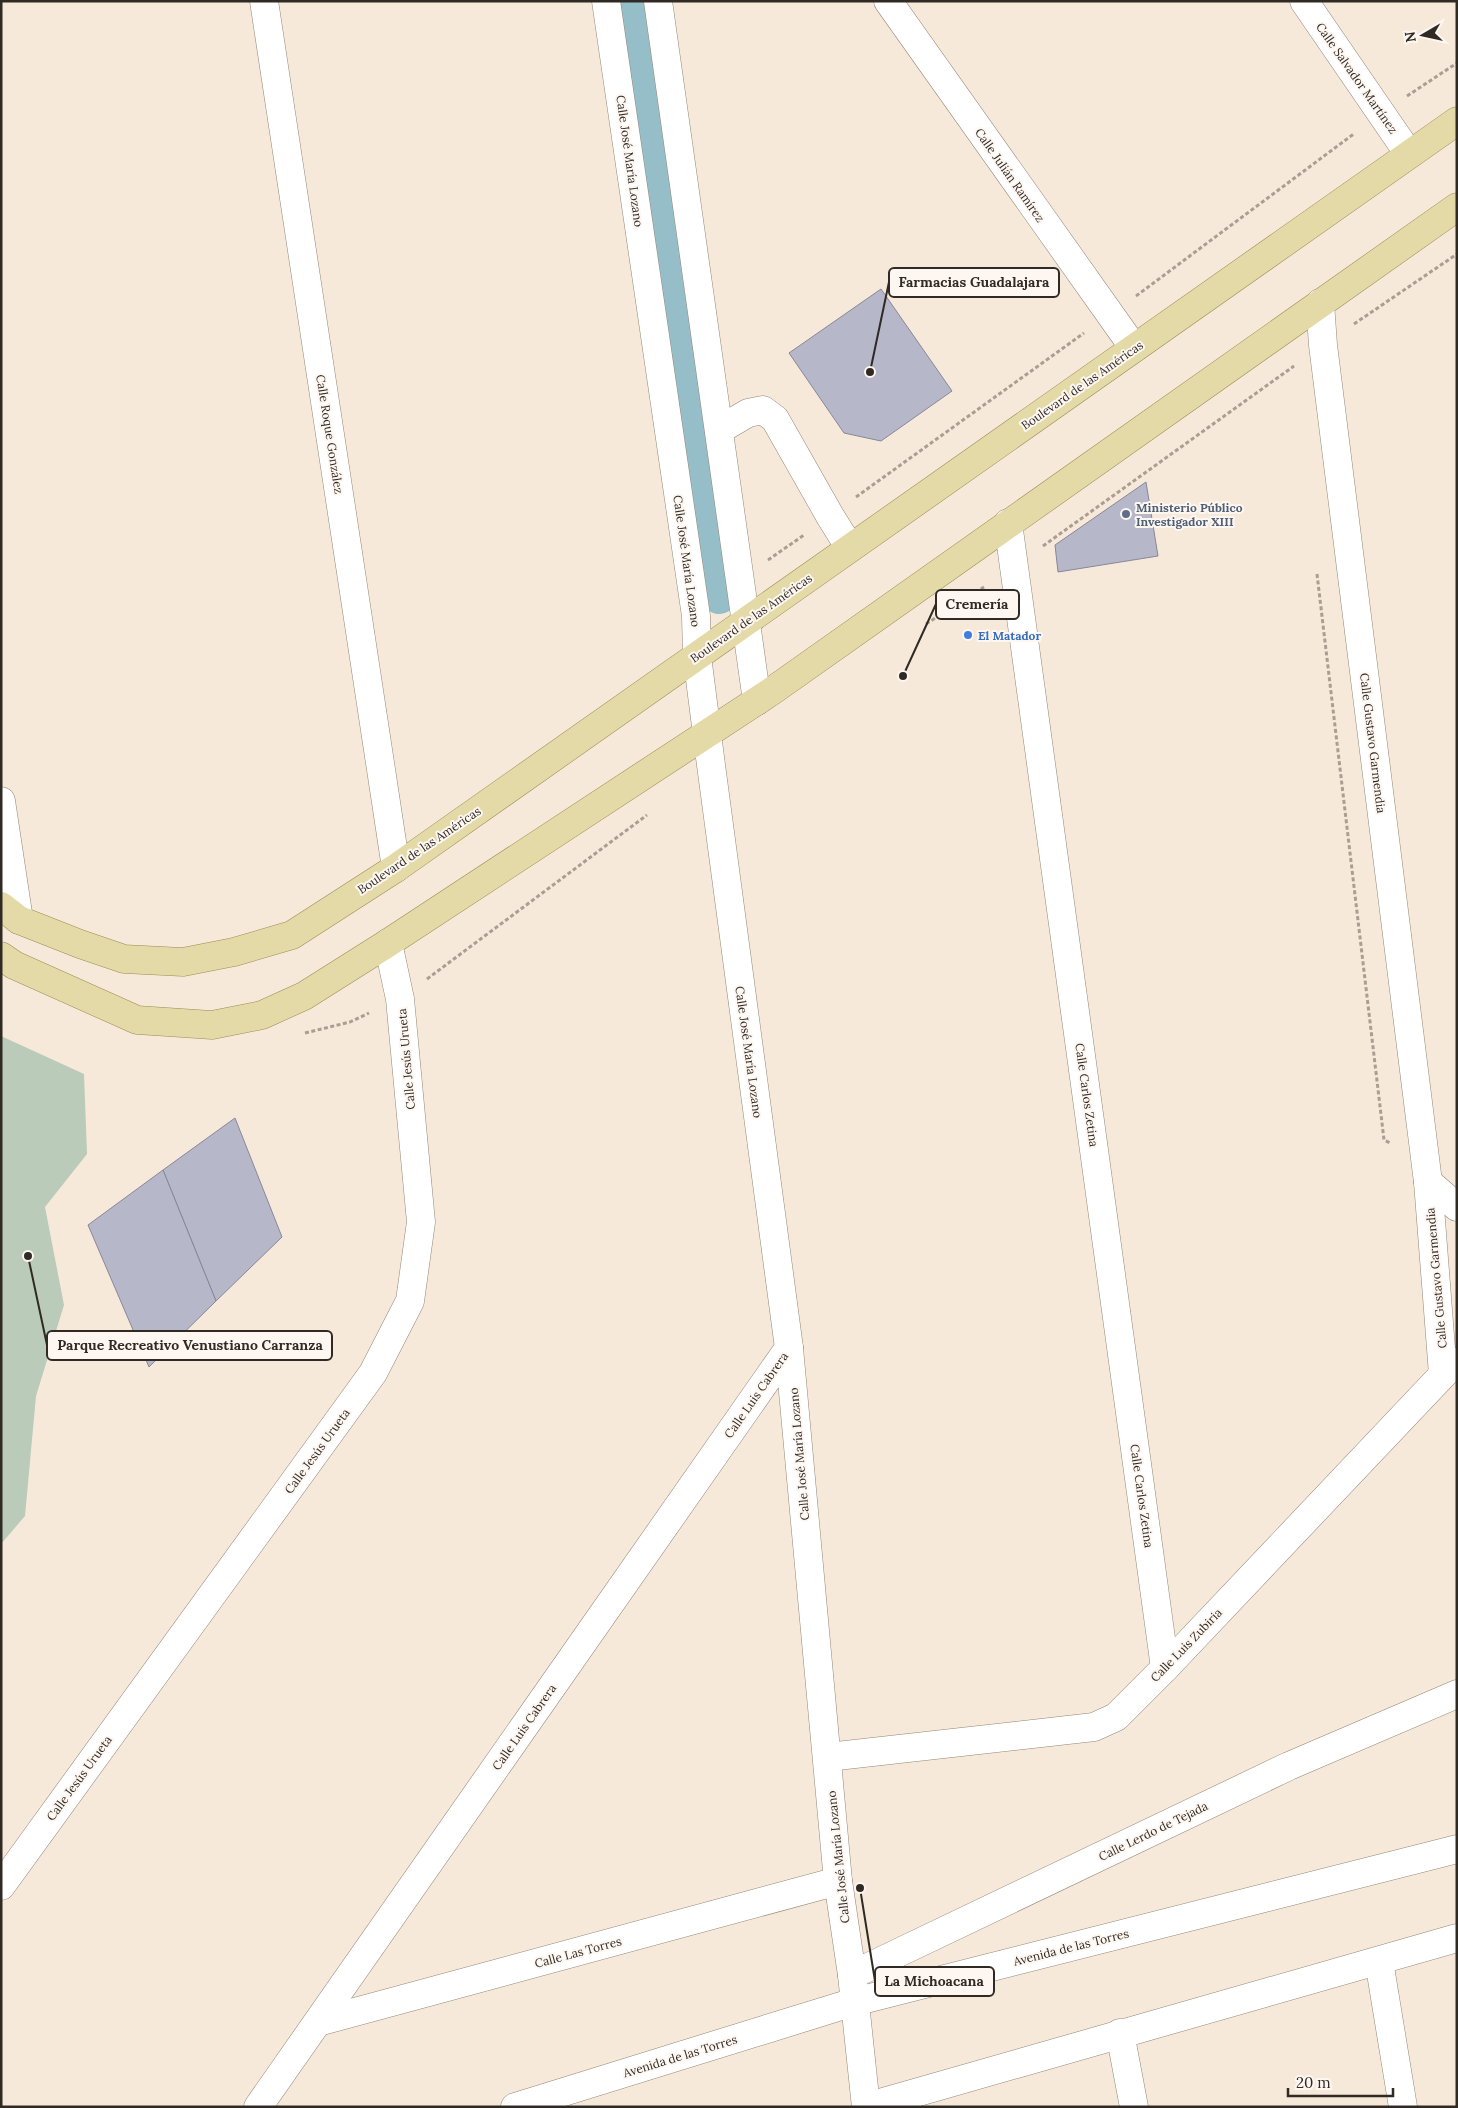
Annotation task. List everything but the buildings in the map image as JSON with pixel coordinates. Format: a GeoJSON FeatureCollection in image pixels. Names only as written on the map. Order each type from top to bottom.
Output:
{"type":"FeatureCollection","features":[{"type":"Feature","properties":{"kind":"main road","name":"Boulevard de las Américas"},"geometry":{"type":"LineString","coordinates":[[10,913],[80,944],[124,959],[183,962],[234,952],[292,935],[396,868],[1457,121]]}},
{"type":"Feature","properties":{"kind":"main road"},"geometry":{"type":"LineString","coordinates":[[1,956],[14,966],[137,1020],[212,1025],[262,1014],[304,996],[757,701],[1457,207]]}},
{"type":"Feature","properties":{"kind":"street","name":"Calle Roque González"},"geometry":{"type":"LineString","coordinates":[[264,1],[396,868]]}},
{"type":"Feature","properties":{"kind":"street","name":"Calle José María Lozano"},"geometry":{"type":"LineString","coordinates":[[606,1],[696,616],[697,656],[708,733],[710,765],[789,1348],[838,1881],[852,1975],[866,2107]]}},
{"type":"Feature","properties":{"kind":"street"},"geometry":{"type":"LineString","coordinates":[[658,1],[757,701]]}},
{"type":"Feature","properties":{"kind":"street","name":"Calle Julián Ramírez"},"geometry":{"type":"LineString","coordinates":[[888,1],[1134,348]]}},
{"type":"Feature","properties":{"kind":"street","name":"Calle Salvador Martínez"},"geometry":{"type":"LineString","coordinates":[[1304,1],[1409,154]]}},
{"type":"Feature","properties":{"kind":"street","name":"Calle Gustavo Garmendia"},"geometry":{"type":"LineString","coordinates":[[1320,303],[1323,345],[1450,1367]]}},
{"type":"Feature","properties":{"kind":"street"},"geometry":{"type":"LineString","coordinates":[[719,430],[748,413],[763,410],[775,419],[850,548]]}},
{"type":"Feature","properties":{"kind":"street","name":"Calle Carlos Zetina"},"geometry":{"type":"LineString","coordinates":[[1008,523],[1165,1668]]}},
{"type":"Feature","properties":{"kind":"street"},"geometry":{"type":"LineString","coordinates":[[1,802],[10,913]]}},
{"type":"Feature","properties":{"kind":"street","name":"Calle Jesús Urueta"},"geometry":{"type":"LineString","coordinates":[[1,1886],[373,1373],[410,1301],[421,1222],[400,999],[388,943]]}},
{"type":"Feature","properties":{"kind":"street","name":"Calle Gustavo Garmendia"},"geometry":{"type":"LineString","coordinates":[[1427,1172],[1457,1207]]}},
{"type":"Feature","properties":{"kind":"street","name":"Calle Luis Cabrera"},"geometry":{"type":"LineString","coordinates":[[258,2107],[789,1348]]}},
{"type":"Feature","properties":{"kind":"street","name":"Calle Luis Zubiria"},"geometry":{"type":"LineString","coordinates":[[828,1757],[1094,1727],[1116,1717],[1165,1668],[1450,1367]]}},
{"type":"Feature","properties":{"kind":"street","name":"Calle Lerdo de Tejada"},"geometry":{"type":"LineString","coordinates":[[852,1975],[1289,1766],[1457,1694]]}},
{"type":"Feature","properties":{"kind":"street","name":"Avenida de las Torres"},"geometry":{"type":"LineString","coordinates":[[515,2107],[854,2002],[1457,1849]]}},
{"type":"Feature","properties":{"kind":"street","name":"Calle Las Torres"},"geometry":{"type":"LineString","coordinates":[[318,2022],[838,1881]]}},
{"type":"Feature","properties":{"kind":"street"},"geometry":{"type":"LineString","coordinates":[[866,2107],[1457,1938]]}},
{"type":"Feature","properties":{"kind":"street"},"geometry":{"type":"LineString","coordinates":[[1379,1961],[1403,2107]]}},
{"type":"Feature","properties":{"kind":"street"},"geometry":{"type":"LineString","coordinates":[[1120,2033],[1134,2107]]}},
{"type":"Feature","properties":{"kind":"path"},"geometry":{"type":"LineString","coordinates":[[1292,367],[1293,377]]}},
{"type":"Feature","properties":{"kind":"path"},"geometry":{"type":"LineString","coordinates":[[1316,566],[1384,1140],[1427,1172]]}},
{"type":"Feature","properties":{"kind":"green space"},"geometry":{"type":"Polygon","coordinates":[[[1,1036],[84,1074],[87,1154],[45,1207],[64,1305],[36,1396],[25,1516],[1,1544],[1,1036]]]}},
{"type":"Feature","properties":{"kind":"waterway"},"geometry":{"type":"LineString","coordinates":[[631,1],[719,596]]}},
{"type":"Feature","properties":{"kind":"place","name":"Farmacias Guadalajara"},"geometry":{"type":"Point","coordinates":[870,372]}},
{"type":"Feature","properties":{"kind":"place","name":"Ministerio Público Investigador XIII"},"geometry":{"type":"Point","coordinates":[1126,514]}},
{"type":"Feature","properties":{"kind":"place","name":"El Matador"},"geometry":{"type":"Point","coordinates":[968,635]}},
{"type":"Feature","properties":{"kind":"place","name":"Cremería"},"geometry":{"type":"Point","coordinates":[903,676]}},
{"type":"Feature","properties":{"kind":"place","name":"Parque Recreativo Venustiano Carranza"},"geometry":{"type":"Point","coordinates":[28,1256]}},
{"type":"Feature","properties":{"kind":"place","name":"La Michoacana"},"geometry":{"type":"Point","coordinates":[860,1888]}}]}
